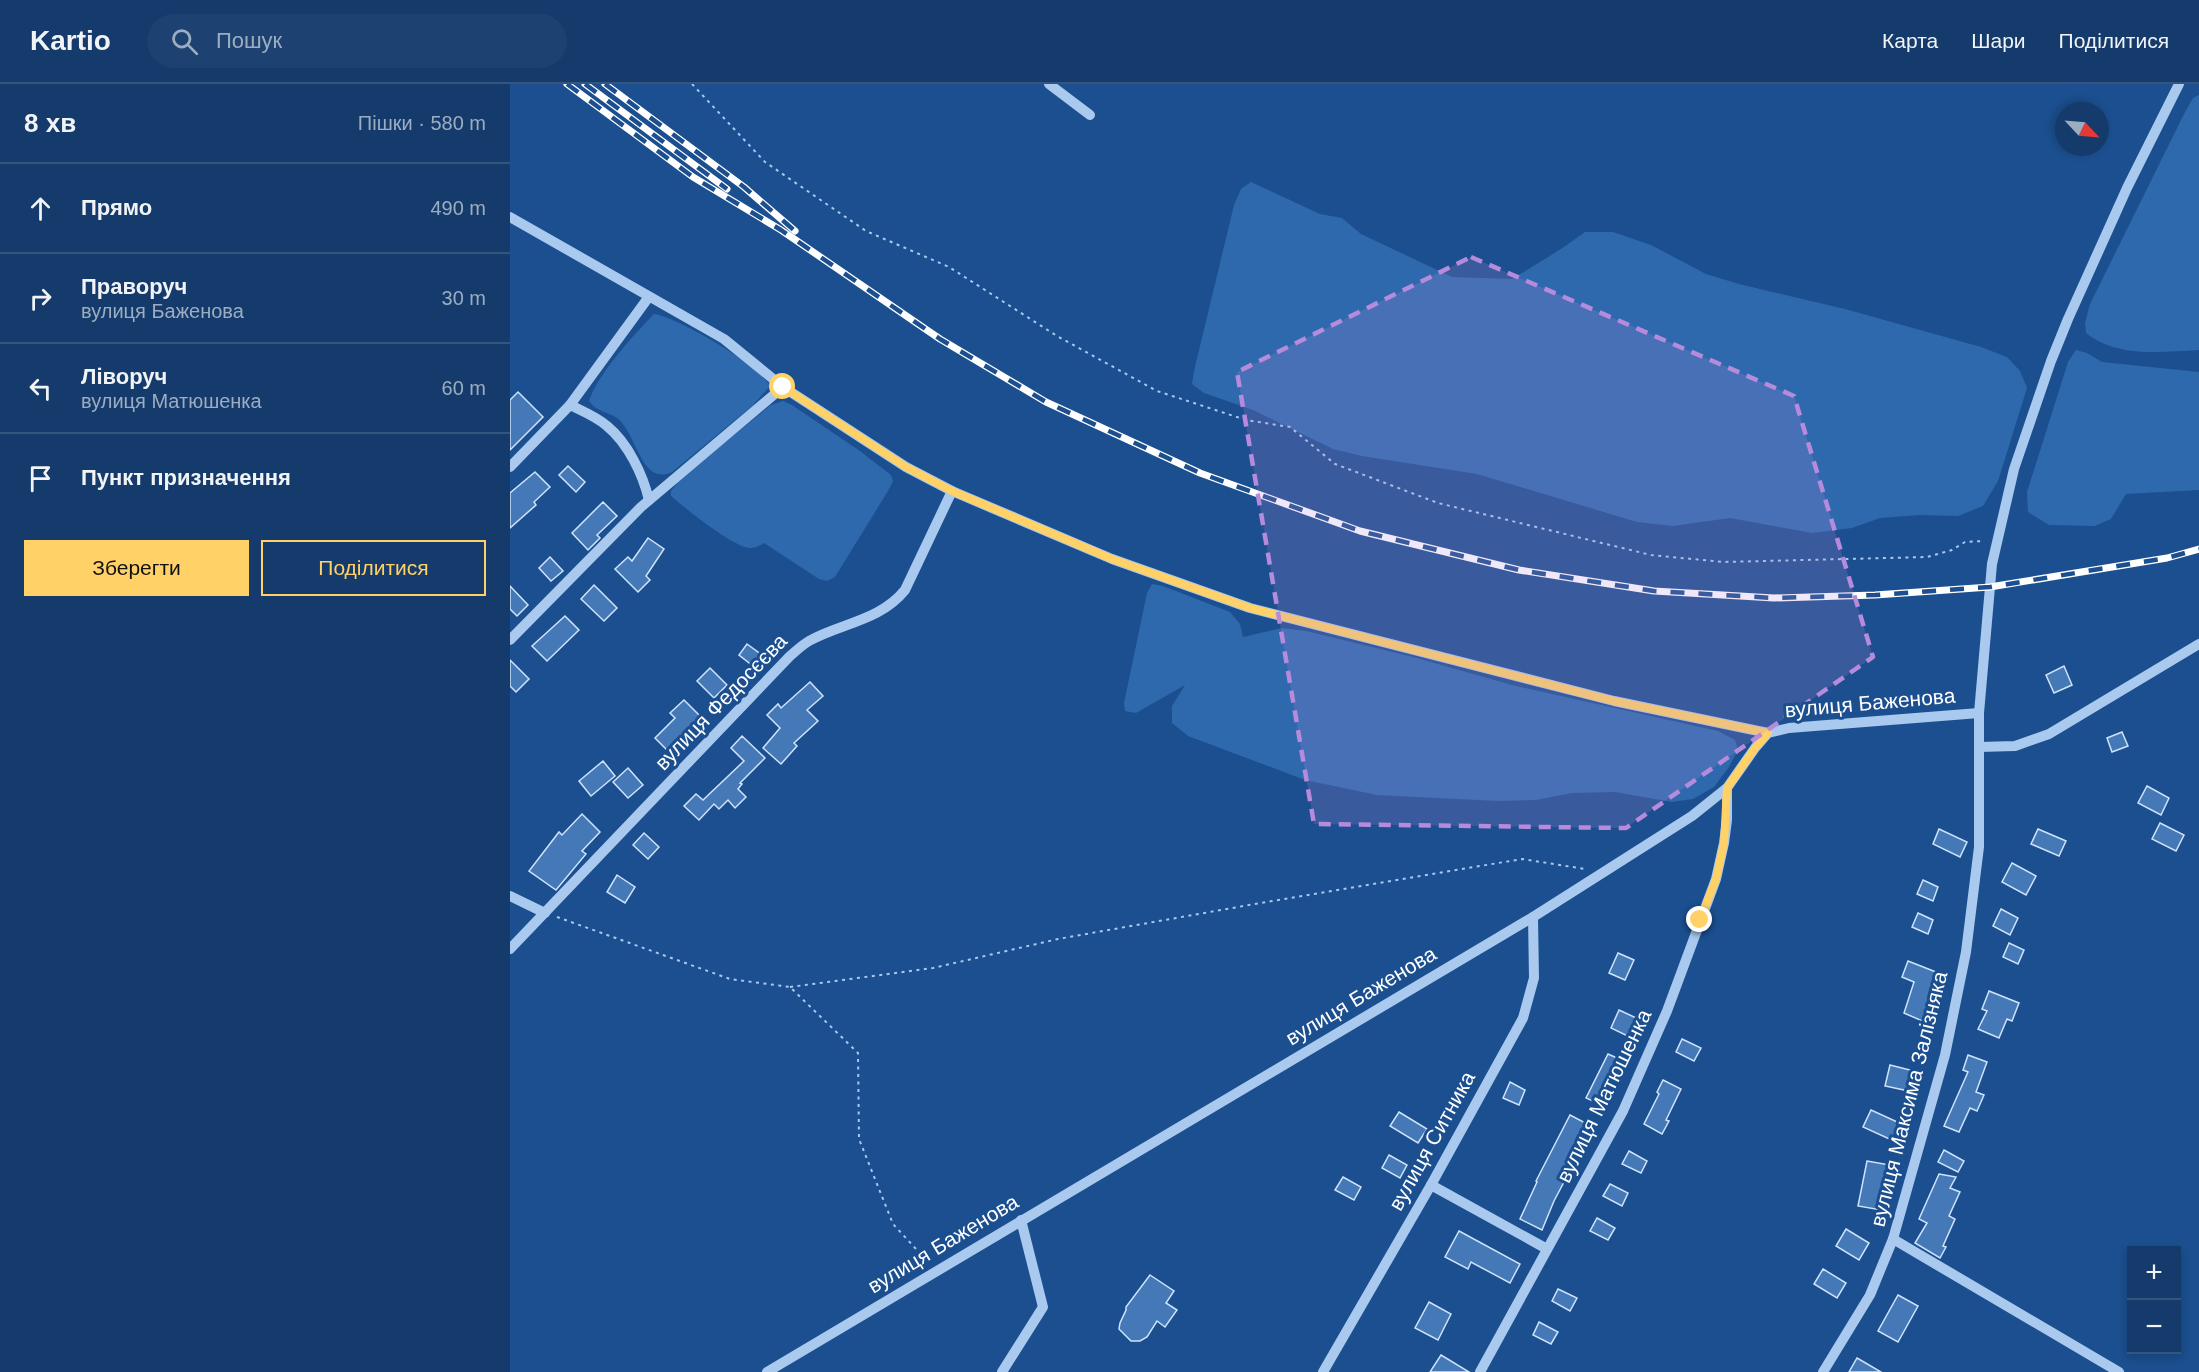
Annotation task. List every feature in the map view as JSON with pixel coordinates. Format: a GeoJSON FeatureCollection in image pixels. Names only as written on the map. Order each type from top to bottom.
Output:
{"type":"FeatureCollection","features":[{"type":"Feature","properties":{"kind":"street"},"geometry":{"type":"LineString","coordinates":[[1049,84],[1090,115]]}},
{"type":"Feature","properties":{"kind":"street","name":"вулиця Максима Залізняка"},"geometry":{"type":"LineString","coordinates":[[1823,1372],[1870,1294],[1893,1239],[1945,1055],[1966,952],[1978,847],[1979,713],[1992,564],[2014,469],[2068,319],[2127,188],[2179,84]]}},
{"type":"Feature","properties":{"kind":"street"},"geometry":{"type":"LineString","coordinates":[[510,217],[605,270],[648,298],[724,339],[783,387],[906,467],[952,491],[1112,559],[1250,608],[1614,701],[1768,733]]}},
{"type":"Feature","properties":{"kind":"street"},"geometry":{"type":"LineString","coordinates":[[510,467],[570,405],[648,298]]}},
{"type":"Feature","properties":{"kind":"street"},"geometry":{"type":"LineString","coordinates":[[510,640],[649,500],[783,387]]}},
{"type":"Feature","properties":{"kind":"street"},"geometry":{"type":"LineString","coordinates":[[570,405],[607,426],[620,440],[644,481],[649,500]]}},
{"type":"Feature","properties":{"kind":"street","name":"вулиця Федосєєва"},"geometry":{"type":"LineString","coordinates":[[510,949],[790,656],[809,641],[872,616],[896,602],[905,590],[952,491]]}},
{"type":"Feature","properties":{"kind":"street"},"geometry":{"type":"LineString","coordinates":[[1979,747],[2015,746],[2049,734],[2199,644]]}},
{"type":"Feature","properties":{"kind":"street","name":"вулиця Баженова"},"geometry":{"type":"LineString","coordinates":[[767,1372],[1533,916],[1692,816],[1727,788],[1768,733],[1789,728],[1979,713]]}},
{"type":"Feature","properties":{"kind":"street","name":"вулиця Матюшенка"},"geometry":{"type":"LineString","coordinates":[[1480,1372],[1623,1111],[1667,1011],[1716,879],[1724,843],[1727,788]]}},
{"type":"Feature","properties":{"kind":"street"},"geometry":{"type":"LineString","coordinates":[[510,896],[545,913]]}},
{"type":"Feature","properties":{"kind":"street","name":"вулиця Ситника"},"geometry":{"type":"LineString","coordinates":[[1326,1371],[1523,1018],[1534,978],[1533,916]]}},
{"type":"Feature","properties":{"kind":"street"},"geometry":{"type":"LineString","coordinates":[[1431,1185],[1547,1249]]}},
{"type":"Feature","properties":{"kind":"street"},"geometry":{"type":"LineString","coordinates":[[1002,1372],[1043,1306],[1021,1220]]}},
{"type":"Feature","properties":{"kind":"street"},"geometry":{"type":"LineString","coordinates":[[1893,1239],[2119,1372]]}},
{"type":"Feature","properties":{"kind":"path"},"geometry":{"type":"LineString","coordinates":[[692,84],[765,162],[866,231],[949,267],[1056,336],[1157,392],[1246,420],[1290,427],[1335,464],[1438,503],[1651,555],[1723,562],[1927,557],[1952,550],[1965,542],[1997,541]]}},
{"type":"Feature","properties":{"kind":"path"},"geometry":{"type":"LineString","coordinates":[[545,913],[730,979],[790,987],[933,968],[1058,939],[1522,859],[1602,872]]}},
{"type":"Feature","properties":{"kind":"path"},"geometry":{"type":"LineString","coordinates":[[790,987],[858,1053],[859,1138],[893,1224],[936,1271]]}},
{"type":"Feature","properties":{"kind":"highlighted area"},"geometry":{"type":"Polygon","coordinates":[[[1471,257],[1794,396],[1873,657],[1626,828],[1314,824],[1237,372],[1471,257]]]}},
{"type":"Feature","properties":{"kind":"shaded area"},"geometry":{"type":"Polygon","coordinates":[[[2199,95],[2199,350],[2140,352],[2111,346],[2086,333],[2085,323],[2090,304],[2184,114],[2193,98],[2199,95]]]}},
{"type":"Feature","properties":{"kind":"shaded area"},"geometry":{"type":"Polygon","coordinates":[[[1251,182],[1320,214],[1342,218],[1361,234],[1452,277],[1512,279],[1585,232],[1613,232],[1651,245],[1706,274],[1845,309],[1981,347],[2007,357],[2020,371],[2027,388],[1998,481],[1983,506],[1958,516],[1920,515],[1880,518],[1852,528],[1812,533],[1730,518],[1673,526],[1637,522],[1477,474],[1362,456],[1333,449],[1253,410],[1204,393],[1192,384],[1234,205],[1241,189],[1251,182]]]}},
{"type":"Feature","properties":{"kind":"shaded area"},"geometry":{"type":"Polygon","coordinates":[[[654,314],[699,333],[735,355],[763,377],[770,386],[752,406],[672,472],[662,475],[653,472],[646,465],[624,425],[617,418],[598,409],[589,401],[608,367],[654,314]]]}},
{"type":"Feature","properties":{"kind":"shaded area"},"geometry":{"type":"Polygon","coordinates":[[[2076,350],[2087,353],[2102,362],[2199,372],[2199,490],[2126,494],[2111,519],[2095,526],[2049,525],[2028,512],[2027,492],[2068,362],[2076,350]]]}},
{"type":"Feature","properties":{"kind":"shaded area"},"geometry":{"type":"Polygon","coordinates":[[[783,401],[860,451],[891,475],[893,481],[835,577],[827,581],[819,579],[764,543],[751,548],[734,542],[710,527],[671,496],[671,491],[682,477],[771,405],[783,401]]]}},
{"type":"Feature","properties":{"kind":"shaded area"},"geometry":{"type":"Polygon","coordinates":[[[1152,584],[1163,586],[1230,612],[1240,624],[1243,637],[1282,628],[1306,631],[1413,657],[1512,685],[1718,731],[1735,740],[1738,750],[1714,787],[1693,799],[1672,802],[1615,792],[1572,793],[1536,800],[1499,801],[1377,795],[1305,780],[1188,736],[1172,723],[1172,706],[1185,685],[1136,713],[1125,711],[1124,703],[1147,593],[1152,584]]]}},
{"type":"Feature","properties":{"kind":"building"},"geometry":{"type":"Polygon","coordinates":[[[518,392],[543,417],[510,450],[510,400],[518,392]]]}},
{"type":"Feature","properties":{"kind":"building"},"geometry":{"type":"Polygon","coordinates":[[[568,466],[585,482],[576,492],[559,475],[568,466]]]}},
{"type":"Feature","properties":{"kind":"building"},"geometry":{"type":"Polygon","coordinates":[[[535,472],[550,487],[534,502],[536,505],[510,528],[510,493],[535,472]]]}},
{"type":"Feature","properties":{"kind":"building"},"geometry":{"type":"Polygon","coordinates":[[[603,502],[617,516],[597,535],[600,538],[588,550],[572,533],[603,502]]]}},
{"type":"Feature","properties":{"kind":"building"},"geometry":{"type":"Polygon","coordinates":[[[648,538],[664,549],[646,576],[650,580],[638,592],[615,569],[628,557],[632,561],[648,538]]]}},
{"type":"Feature","properties":{"kind":"building"},"geometry":{"type":"Polygon","coordinates":[[[550,557],[563,571],[551,581],[539,568],[550,557]]]}},
{"type":"Feature","properties":{"kind":"building"},"geometry":{"type":"Polygon","coordinates":[[[594,585],[617,608],[604,621],[581,599],[594,585]]]}},
{"type":"Feature","properties":{"kind":"building"},"geometry":{"type":"Polygon","coordinates":[[[510,586],[528,605],[517,616],[510,609],[510,586]]]}},
{"type":"Feature","properties":{"kind":"building"},"geometry":{"type":"Polygon","coordinates":[[[565,616],[579,630],[547,661],[532,646],[565,616]]]}},
{"type":"Feature","properties":{"kind":"building"},"geometry":{"type":"Polygon","coordinates":[[[747,644],[762,655],[753,666],[739,655],[747,644]]]}},
{"type":"Feature","properties":{"kind":"building"},"geometry":{"type":"Polygon","coordinates":[[[510,660],[529,679],[516,692],[510,686],[510,660]]]}},
{"type":"Feature","properties":{"kind":"building"},"geometry":{"type":"Polygon","coordinates":[[[2064,666],[2072,685],[2054,693],[2046,675],[2064,666]]]}},
{"type":"Feature","properties":{"kind":"building"},"geometry":{"type":"Polygon","coordinates":[[[710,668],[727,685],[714,698],[697,681],[710,668]]]}},
{"type":"Feature","properties":{"kind":"building"},"geometry":{"type":"Polygon","coordinates":[[[810,682],[823,696],[807,710],[818,721],[794,743],[797,746],[781,764],[763,748],[780,728],[767,715],[778,704],[781,708],[810,682]]]}},
{"type":"Feature","properties":{"kind":"building"},"geometry":{"type":"Polygon","coordinates":[[[684,700],[701,717],[680,737],[685,742],[672,755],[655,738],[675,718],[670,713],[684,700]]]}},
{"type":"Feature","properties":{"kind":"building"},"geometry":{"type":"Polygon","coordinates":[[[2122,732],[2128,746],[2112,752],[2107,738],[2122,732]]]}},
{"type":"Feature","properties":{"kind":"building"},"geometry":{"type":"Polygon","coordinates":[[[742,736],[765,758],[740,783],[742,784],[738,789],[746,797],[735,808],[728,800],[719,809],[714,804],[699,820],[684,806],[696,794],[703,800],[744,761],[731,748],[742,736]]]}},
{"type":"Feature","properties":{"kind":"building"},"geometry":{"type":"Polygon","coordinates":[[[603,761],[615,776],[591,796],[579,781],[603,761]]]}},
{"type":"Feature","properties":{"kind":"building"},"geometry":{"type":"Polygon","coordinates":[[[628,768],[643,785],[628,798],[613,782],[628,768]]]}},
{"type":"Feature","properties":{"kind":"building"},"geometry":{"type":"Polygon","coordinates":[[[2147,786],[2169,798],[2161,815],[2138,803],[2147,786]]]}},
{"type":"Feature","properties":{"kind":"building"},"geometry":{"type":"Polygon","coordinates":[[[582,814],[600,832],[582,851],[586,854],[556,890],[529,871],[559,832],[562,835],[582,814]]]}},
{"type":"Feature","properties":{"kind":"building"},"geometry":{"type":"Polygon","coordinates":[[[2160,823],[2184,835],[2176,851],[2152,839],[2160,823]]]}},
{"type":"Feature","properties":{"kind":"building"},"geometry":{"type":"Polygon","coordinates":[[[1939,829],[1967,842],[1960,857],[1933,844],[1939,829]]]}},
{"type":"Feature","properties":{"kind":"building"},"geometry":{"type":"Polygon","coordinates":[[[2038,829],[2066,841],[2059,856],[2031,844],[2038,829]]]}},
{"type":"Feature","properties":{"kind":"building"},"geometry":{"type":"Polygon","coordinates":[[[644,833],[659,847],[648,859],[633,845],[644,833]]]}},
{"type":"Feature","properties":{"kind":"building"},"geometry":{"type":"Polygon","coordinates":[[[2012,863],[2036,876],[2026,895],[2002,882],[2012,863]]]}},
{"type":"Feature","properties":{"kind":"building"},"geometry":{"type":"Polygon","coordinates":[[[617,875],[635,887],[625,903],[607,892],[617,875]]]}},
{"type":"Feature","properties":{"kind":"building"},"geometry":{"type":"Polygon","coordinates":[[[1923,880],[1938,887],[1933,901],[1917,894],[1923,880]]]}},
{"type":"Feature","properties":{"kind":"building"},"geometry":{"type":"Polygon","coordinates":[[[2001,909],[2018,918],[2010,935],[1993,926],[2001,909]]]}},
{"type":"Feature","properties":{"kind":"building"},"geometry":{"type":"Polygon","coordinates":[[[1918,913],[1933,920],[1928,934],[1912,927],[1918,913]]]}},
{"type":"Feature","properties":{"kind":"building"},"geometry":{"type":"Polygon","coordinates":[[[2009,943],[2024,950],[2018,964],[2003,957],[2009,943]]]}},
{"type":"Feature","properties":{"kind":"building"},"geometry":{"type":"Polygon","coordinates":[[[1618,953],[1634,960],[1625,980],[1609,973],[1618,953]]]}},
{"type":"Feature","properties":{"kind":"building"},"geometry":{"type":"Polygon","coordinates":[[[1908,961],[1941,974],[1930,1004],[1934,1005],[1927,1023],[1904,1013],[1914,982],[1902,977],[1908,961]]]}},
{"type":"Feature","properties":{"kind":"building"},"geometry":{"type":"Polygon","coordinates":[[[1989,991],[2019,1003],[2012,1021],[2007,1019],[1999,1038],[1978,1029],[1987,1011],[1982,1009],[1989,991]]]}},
{"type":"Feature","properties":{"kind":"building"},"geometry":{"type":"Polygon","coordinates":[[[1619,1010],[1647,1023],[1638,1041],[1611,1028],[1619,1010]]]}},
{"type":"Feature","properties":{"kind":"building"},"geometry":{"type":"Polygon","coordinates":[[[1682,1039],[1701,1048],[1694,1061],[1676,1052],[1682,1039]]]}},
{"type":"Feature","properties":{"kind":"building"},"geometry":{"type":"Polygon","coordinates":[[[1608,1054],[1624,1061],[1602,1105],[1586,1098],[1608,1054]]]}},
{"type":"Feature","properties":{"kind":"building"},"geometry":{"type":"Polygon","coordinates":[[[1968,1055],[1987,1062],[1976,1092],[1984,1095],[1977,1111],[1970,1108],[1959,1132],[1944,1126],[1968,1072],[1963,1070],[1968,1055]]]}},
{"type":"Feature","properties":{"kind":"building"},"geometry":{"type":"Polygon","coordinates":[[[1890,1065],[1914,1071],[1909,1091],[1885,1086],[1890,1065]]]}},
{"type":"Feature","properties":{"kind":"building"},"geometry":{"type":"Polygon","coordinates":[[[1663,1080],[1681,1089],[1662,1134],[1644,1124],[1659,1094],[1657,1092],[1663,1080]]]}},
{"type":"Feature","properties":{"kind":"building"},"geometry":{"type":"Polygon","coordinates":[[[1510,1082],[1525,1090],[1519,1105],[1503,1098],[1510,1082]]]}},
{"type":"Feature","properties":{"kind":"building"},"geometry":{"type":"Polygon","coordinates":[[[1871,1110],[1904,1125],[1896,1142],[1863,1127],[1871,1110]]]}},
{"type":"Feature","properties":{"kind":"building"},"geometry":{"type":"Polygon","coordinates":[[[1399,1112],[1427,1129],[1418,1143],[1390,1126],[1399,1112]]]}},
{"type":"Feature","properties":{"kind":"building"},"geometry":{"type":"Polygon","coordinates":[[[1570,1115],[1593,1127],[1554,1201],[1542,1230],[1520,1219],[1536,1181],[1570,1115]]]}},
{"type":"Feature","properties":{"kind":"building"},"geometry":{"type":"Polygon","coordinates":[[[1944,1150],[1964,1161],[1958,1172],[1938,1162],[1944,1150]]]}},
{"type":"Feature","properties":{"kind":"building"},"geometry":{"type":"Polygon","coordinates":[[[1629,1151],[1647,1161],[1641,1173],[1622,1164],[1629,1151]]]}},
{"type":"Feature","properties":{"kind":"building"},"geometry":{"type":"Polygon","coordinates":[[[1389,1155],[1407,1165],[1400,1178],[1382,1168],[1389,1155]]]}},
{"type":"Feature","properties":{"kind":"building"},"geometry":{"type":"Polygon","coordinates":[[[1867,1161],[1890,1165],[1881,1210],[1858,1206],[1867,1161]]]}},
{"type":"Feature","properties":{"kind":"building"},"geometry":{"type":"Polygon","coordinates":[[[1939,1174],[1956,1177],[1950,1188],[1960,1192],[1949,1216],[1955,1219],[1940,1258],[1915,1243],[1927,1223],[1919,1219],[1939,1174]]]}},
{"type":"Feature","properties":{"kind":"building"},"geometry":{"type":"Polygon","coordinates":[[[1343,1177],[1361,1187],[1354,1200],[1335,1190],[1343,1177]]]}},
{"type":"Feature","properties":{"kind":"building"},"geometry":{"type":"Polygon","coordinates":[[[1610,1184],[1628,1193],[1622,1206],[1603,1196],[1610,1184]]]}},
{"type":"Feature","properties":{"kind":"building"},"geometry":{"type":"Polygon","coordinates":[[[1597,1218],[1615,1228],[1608,1240],[1590,1231],[1597,1218]]]}},
{"type":"Feature","properties":{"kind":"building"},"geometry":{"type":"Polygon","coordinates":[[[1846,1229],[1869,1243],[1859,1260],[1836,1246],[1846,1229]]]}},
{"type":"Feature","properties":{"kind":"building"},"geometry":{"type":"Polygon","coordinates":[[[1459,1231],[1520,1264],[1510,1283],[1471,1262],[1468,1269],[1445,1257],[1459,1231]]]}},
{"type":"Feature","properties":{"kind":"building"},"geometry":{"type":"Polygon","coordinates":[[[1823,1269],[1846,1283],[1837,1298],[1814,1284],[1823,1269]]]}},
{"type":"Feature","properties":{"kind":"building"},"geometry":{"type":"Polygon","coordinates":[[[1150,1275],[1174,1291],[1166,1303],[1177,1310],[1165,1327],[1157,1321],[1147,1337],[1140,1341],[1131,1341],[1119,1329],[1120,1323],[1126,1307],[1150,1275]]]}},
{"type":"Feature","properties":{"kind":"building"},"geometry":{"type":"Polygon","coordinates":[[[1558,1289],[1577,1298],[1570,1311],[1552,1301],[1558,1289]]]}},
{"type":"Feature","properties":{"kind":"building"},"geometry":{"type":"Polygon","coordinates":[[[1898,1295],[1918,1306],[1898,1342],[1878,1331],[1898,1295]]]}},
{"type":"Feature","properties":{"kind":"building"},"geometry":{"type":"Polygon","coordinates":[[[1429,1302],[1451,1314],[1438,1340],[1415,1328],[1429,1302]]]}},
{"type":"Feature","properties":{"kind":"building"},"geometry":{"type":"Polygon","coordinates":[[[1539,1322],[1558,1332],[1551,1344],[1533,1335],[1539,1322]]]}},
{"type":"Feature","properties":{"kind":"building"},"geometry":{"type":"Polygon","coordinates":[[[1441,1355],[1469,1372],[1430,1372],[1441,1355]]]}},
{"type":"Feature","properties":{"kind":"building"},"geometry":{"type":"Polygon","coordinates":[[[1857,1358],[1881,1372],[1849,1372],[1857,1358]]]}},
{"type":"Feature","properties":{"kind":"railway"},"geometry":{"type":"LineString","coordinates":[[567,84],[693,177],[781,230],[940,339],[1046,402],[1200,473],[1360,531],[1519,570],[1654,591],[1774,598],[1875,595],[1990,587],[2167,558],[2199,549]]}},
{"type":"Feature","properties":{"kind":"railway"},"geometry":{"type":"LineString","coordinates":[[585,84],[727,189]]}},
{"type":"Feature","properties":{"kind":"railway"},"geometry":{"type":"LineString","coordinates":[[605,84],[744,187],[795,231]]}},
{"type":"Feature","properties":{"kind":"route"},"geometry":{"type":"LineString","coordinates":[[783,387],[906,467],[952,491],[1112,559],[1250,608],[1614,701],[1768,733],[1727,788],[1724,843],[1716,879],[1700,920]]}}]}
